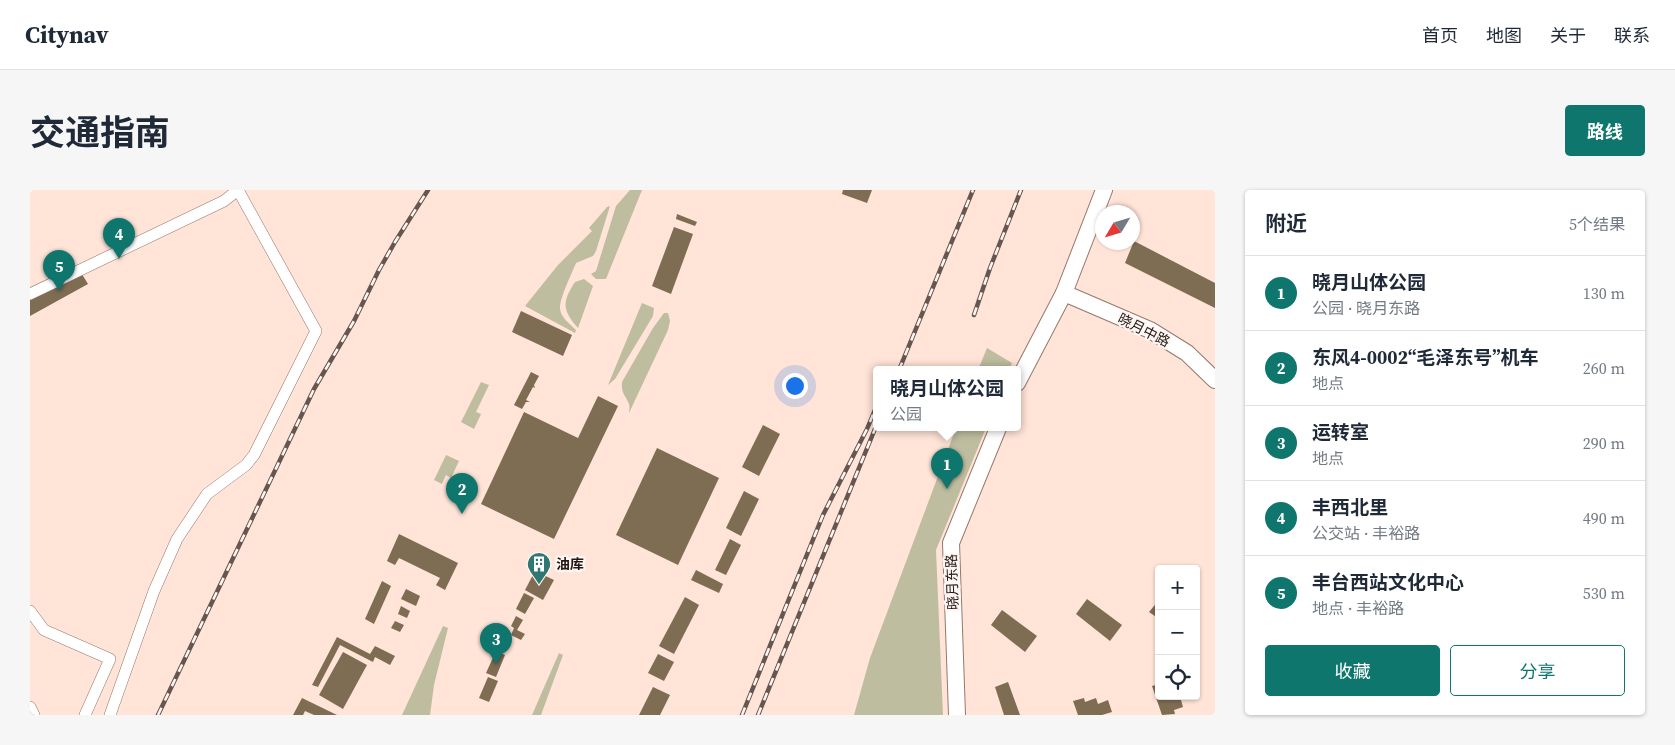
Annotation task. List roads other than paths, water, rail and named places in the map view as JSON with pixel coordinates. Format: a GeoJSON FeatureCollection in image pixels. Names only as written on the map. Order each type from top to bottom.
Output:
{"type":"FeatureCollection","features":[{"type":"Feature","properties":{"kind":"street"},"geometry":{"type":"LineString","coordinates":[[30,294],[224,201],[238,190],[316,331],[254,456],[207,494],[177,539],[154,591],[110,715]]}},
{"type":"Feature","properties":{"kind":"street"},"geometry":{"type":"LineString","coordinates":[[1021,375],[1064,293],[1104,190]]}},
{"type":"Feature","properties":{"kind":"street","name":"晓月中路"},"geometry":{"type":"LineString","coordinates":[[1064,293],[1150,330],[1187,353],[1215,380]]}},
{"type":"Feature","properties":{"kind":"street","name":"晓月东路"},"geometry":{"type":"LineString","coordinates":[[956,715],[951,543],[997,431]]}},
{"type":"Feature","properties":{"kind":"street"},"geometry":{"type":"LineString","coordinates":[[30,610],[44,630],[110,659],[85,715]]}},
{"type":"Feature","properties":{"kind":"street"},"geometry":{"type":"LineString","coordinates":[[30,707],[34,715]]}},
{"type":"Feature","properties":{"kind":"railway"},"geometry":{"type":"LineString","coordinates":[[158,715],[314,389],[354,321],[395,242],[428,190]]}},
{"type":"Feature","properties":{"kind":"railway"},"geometry":{"type":"LineString","coordinates":[[901,366],[973,190]]}},
{"type":"Feature","properties":{"kind":"railway"},"geometry":{"type":"LineString","coordinates":[[974,315],[990,268],[1021,190]]}},
{"type":"Feature","properties":{"kind":"railway"},"geometry":{"type":"LineString","coordinates":[[742,715],[823,515],[873,415]]}},
{"type":"Feature","properties":{"kind":"railway"},"geometry":{"type":"LineString","coordinates":[[758,715],[874,431]]}},
{"type":"Feature","properties":{"kind":"place","name":"丰西北里"},"geometry":{"type":"Point","coordinates":[119,259]}},
{"type":"Feature","properties":{"kind":"place","name":"丰台西站文化中心"},"geometry":{"type":"Point","coordinates":[59,291]}},
{"type":"Feature","properties":{"kind":"place","name":"晓月山体公园"},"geometry":{"type":"Point","coordinates":[947,489]}},
{"type":"Feature","properties":{"kind":"place","name":"东风4-0002“毛泽东号”机车"},"geometry":{"type":"Point","coordinates":[462,514]}},
{"type":"Feature","properties":{"kind":"place","name":"油库"},"geometry":{"type":"Point","coordinates":[539,585]}},
{"type":"Feature","properties":{"kind":"place","name":"运转室"},"geometry":{"type":"Point","coordinates":[496,664]}}]}
